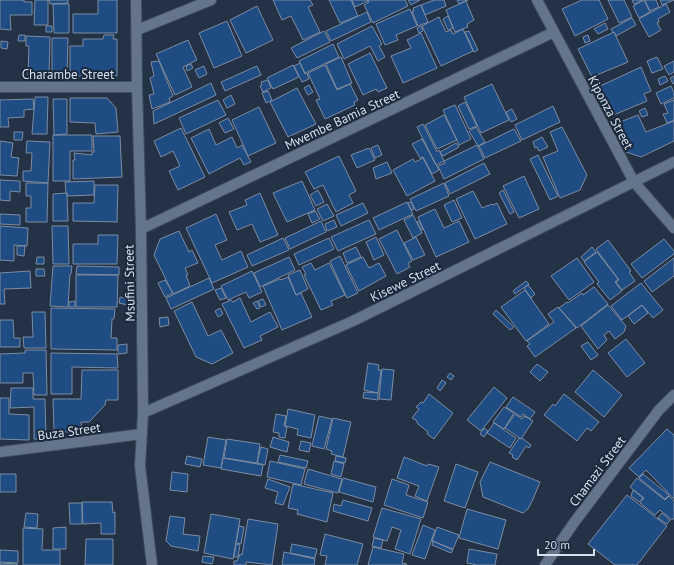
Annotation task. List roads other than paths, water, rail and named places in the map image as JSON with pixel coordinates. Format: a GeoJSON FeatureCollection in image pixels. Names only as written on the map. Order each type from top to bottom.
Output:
{"type":"FeatureCollection","features":[{"type":"Feature","properties":{"kind":"street","name":"Msufini Street"},"geometry":{"type":"LineString","coordinates":[[136,0],[136,87],[141,229],[143,413],[140,466],[152,565]]}},
{"type":"Feature","properties":{"kind":"street"},"geometry":{"type":"LineString","coordinates":[[137,30],[211,0]]}},
{"type":"Feature","properties":{"kind":"street","name":"Kiponza Street"},"geometry":{"type":"LineString","coordinates":[[537,0],[634,182],[674,228]]}},
{"type":"Feature","properties":{"kind":"street","name":"Mwembe Bamia Street"},"geometry":{"type":"LineString","coordinates":[[141,229],[554,32]]}},
{"type":"Feature","properties":{"kind":"street","name":"Charambe Street"},"geometry":{"type":"LineString","coordinates":[[0,87],[136,87]]}},
{"type":"Feature","properties":{"kind":"street","name":"Kisewe Street"},"geometry":{"type":"LineString","coordinates":[[143,413],[353,321],[674,162]]}},
{"type":"Feature","properties":{"kind":"street","name":"Chamazi Street"},"geometry":{"type":"LineString","coordinates":[[544,565],[659,410],[674,395]]}},
{"type":"Feature","properties":{"kind":"street","name":"Buza Street"},"geometry":{"type":"LineString","coordinates":[[0,452],[142,434]]}}]}
